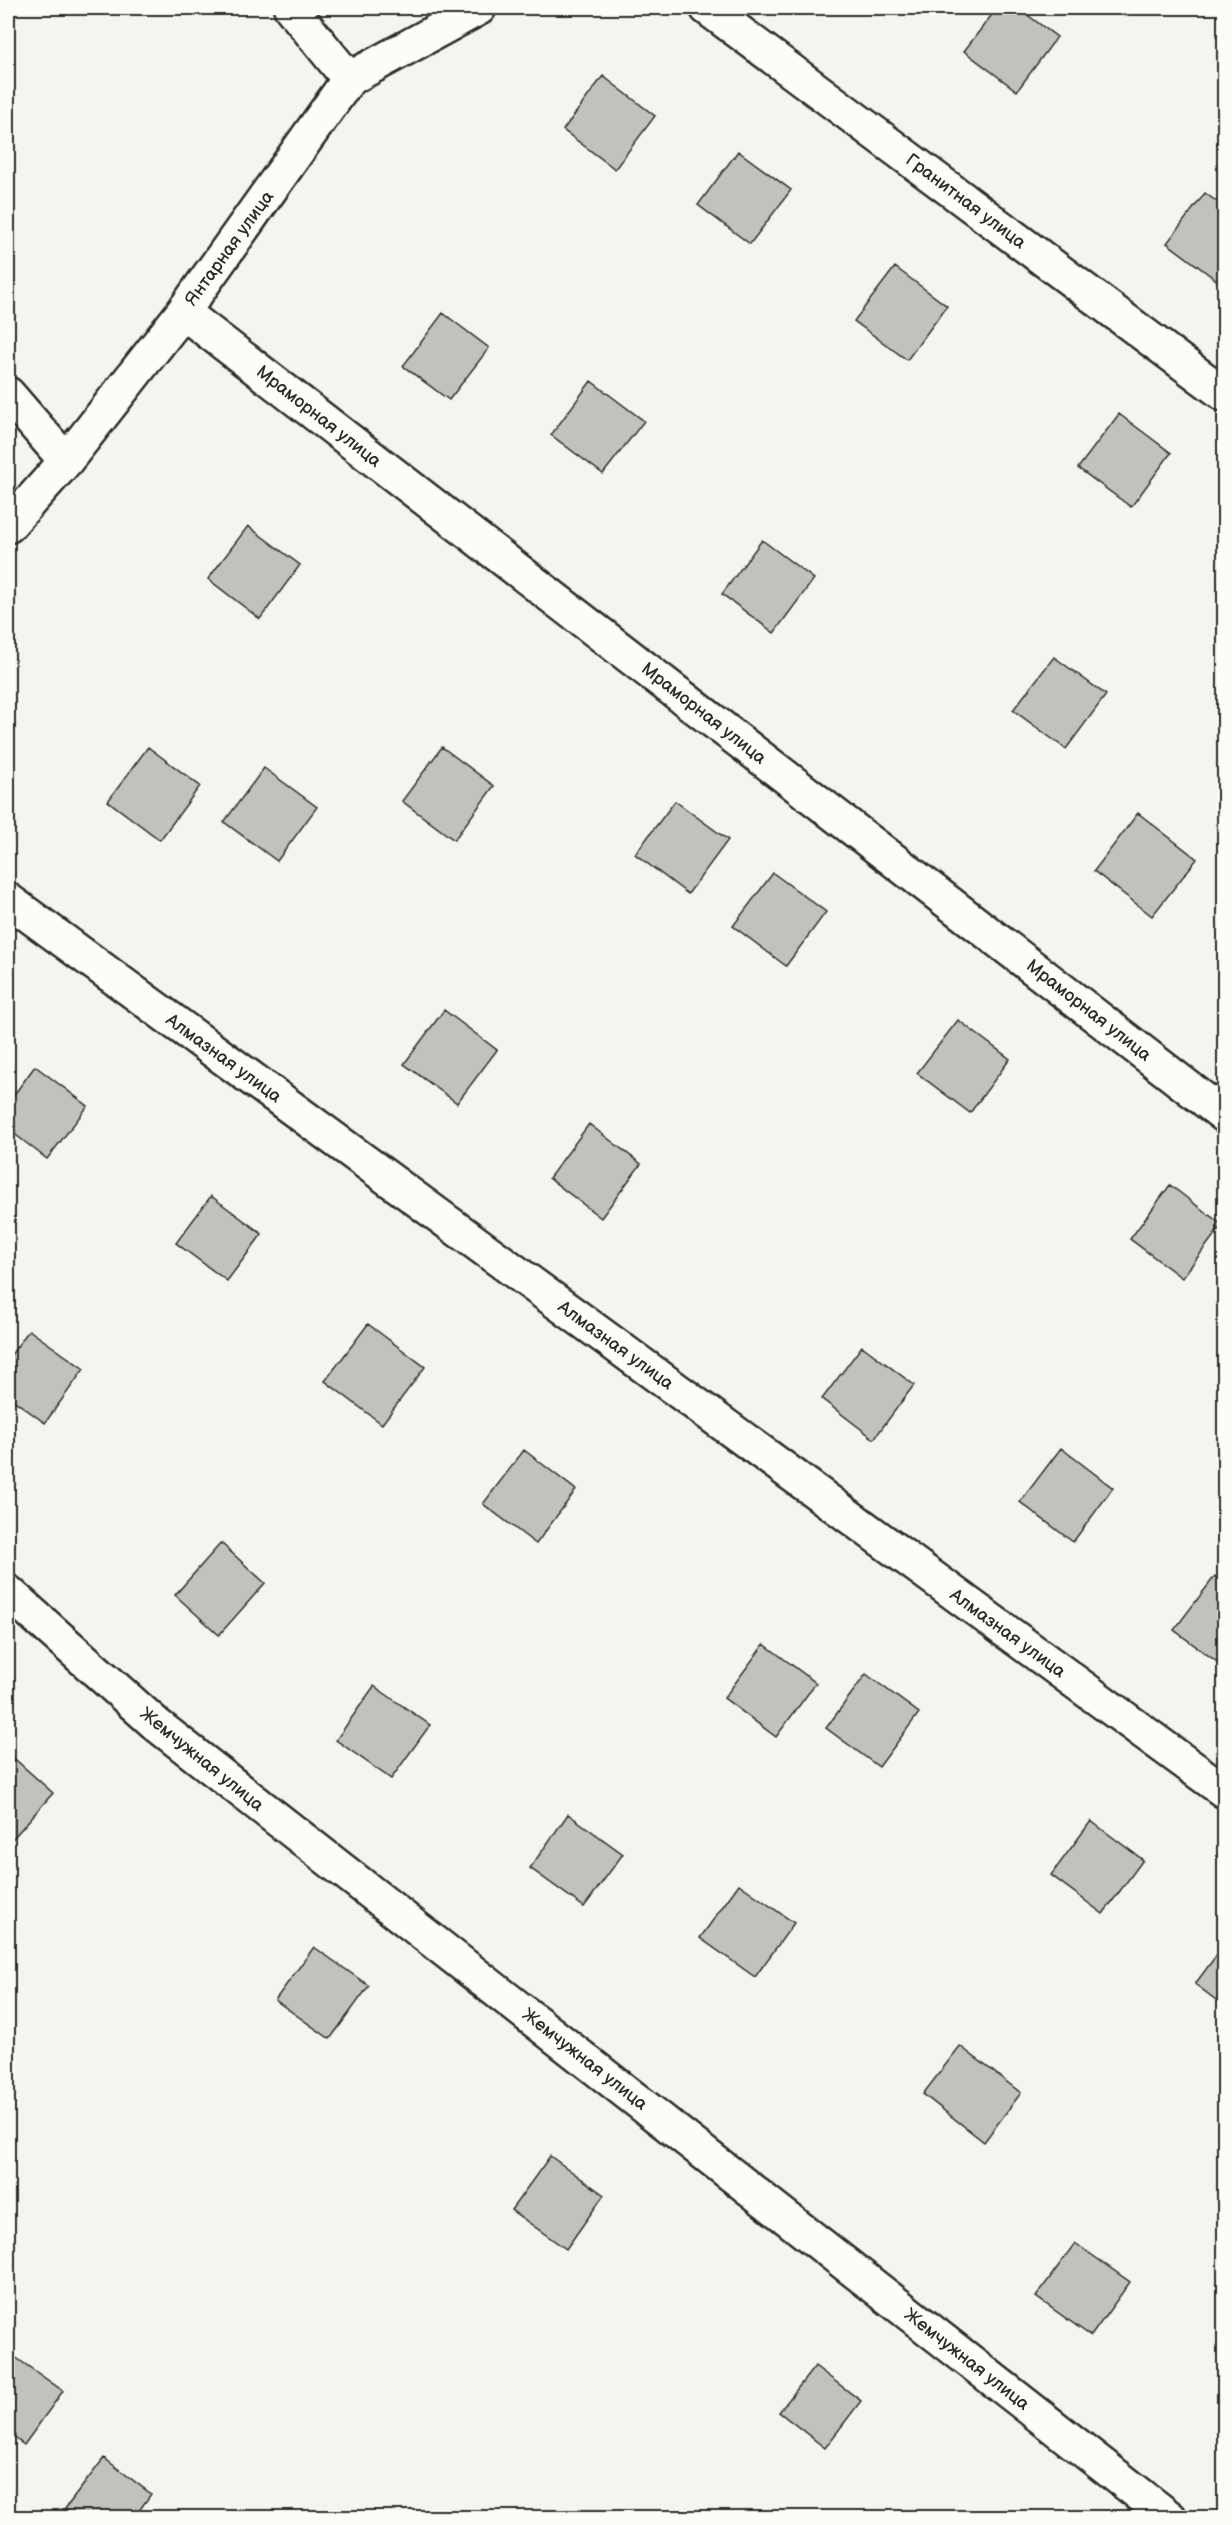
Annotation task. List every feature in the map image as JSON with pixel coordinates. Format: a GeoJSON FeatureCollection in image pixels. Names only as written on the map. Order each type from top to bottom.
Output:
{"type":"FeatureCollection","features":[{"type":"Feature","properties":{"kind":"street"},"geometry":{"type":"LineString","coordinates":[[291,8],[350,79]]}},
{"type":"Feature","properties":{"kind":"street","name":"Янтарная улица"},"geometry":{"type":"LineString","coordinates":[[8,526],[66,461],[183,312],[350,79],[479,8]]}},
{"type":"Feature","properties":{"kind":"street","name":"Гранитная улица"},"geometry":{"type":"LineString","coordinates":[[707,8],[1224,394]]}},
{"type":"Feature","properties":{"kind":"street","name":"Мраморная улица"},"geometry":{"type":"LineString","coordinates":[[183,312],[1224,1114]]}},
{"type":"Feature","properties":{"kind":"street"},"geometry":{"type":"LineString","coordinates":[[8,394],[66,461]]}},
{"type":"Feature","properties":{"kind":"street","name":"Алмазная улица"},"geometry":{"type":"LineString","coordinates":[[8,900],[1224,1791]]}},
{"type":"Feature","properties":{"kind":"street","name":"Жемчужная улица"},"geometry":{"type":"LineString","coordinates":[[8,1592],[157,1725],[1170,2517]]}},
{"type":"Feature","properties":{"kind":"building"},"geometry":{"type":"Polygon","coordinates":[[[997,8],[1018,8],[1057,37],[1017,91],[964,51],[997,8]]]}},
{"type":"Feature","properties":{"kind":"building"},"geometry":{"type":"Polygon","coordinates":[[[603,76],[655,116],[615,169],[563,130],[603,76]]]}},
{"type":"Feature","properties":{"kind":"building"},"geometry":{"type":"Polygon","coordinates":[[[738,151],[791,190],[750,244],[698,205],[738,151]]]}},
{"type":"Feature","properties":{"kind":"building"},"geometry":{"type":"Polygon","coordinates":[[[1205,193],[1224,207],[1223,285],[1167,243],[1205,193]]]}},
{"type":"Feature","properties":{"kind":"building"},"geometry":{"type":"Polygon","coordinates":[[[895,267],[947,306],[907,360],[854,321],[895,267]]]}},
{"type":"Feature","properties":{"kind":"building"},"geometry":{"type":"Polygon","coordinates":[[[443,313],[489,348],[449,400],[403,366],[443,313]]]}},
{"type":"Feature","properties":{"kind":"building"},"geometry":{"type":"Polygon","coordinates":[[[591,381],[644,421],[603,474],[551,435],[591,381]]]}},
{"type":"Feature","properties":{"kind":"building"},"geometry":{"type":"Polygon","coordinates":[[[1119,414],[1171,453],[1131,507],[1078,468],[1119,414]]]}},
{"type":"Feature","properties":{"kind":"building"},"geometry":{"type":"Polygon","coordinates":[[[248,526],[300,565],[260,619],[208,579],[248,526]]]}},
{"type":"Feature","properties":{"kind":"building"},"geometry":{"type":"Polygon","coordinates":[[[762,540],[814,579],[774,633],[722,594],[762,540]]]}},
{"type":"Feature","properties":{"kind":"building"},"geometry":{"type":"Polygon","coordinates":[[[1054,657],[1106,695],[1066,749],[1013,710],[1054,657]]]}},
{"type":"Feature","properties":{"kind":"building"},"geometry":{"type":"Polygon","coordinates":[[[148,747],[200,786],[160,840],[108,801],[148,747]]]}},
{"type":"Feature","properties":{"kind":"building"},"geometry":{"type":"Polygon","coordinates":[[[442,747],[494,786],[454,840],[402,801],[442,747]]]}},
{"type":"Feature","properties":{"kind":"building"},"geometry":{"type":"Polygon","coordinates":[[[264,768],[317,807],[277,861],[224,822],[264,768]]]}},
{"type":"Feature","properties":{"kind":"building"},"geometry":{"type":"Polygon","coordinates":[[[675,801],[728,840],[688,894],[635,854],[675,801]]]}},
{"type":"Feature","properties":{"kind":"building"},"geometry":{"type":"Polygon","coordinates":[[[1138,813],[1197,859],[1152,916],[1094,871],[1138,813]]]}},
{"type":"Feature","properties":{"kind":"building"},"geometry":{"type":"Polygon","coordinates":[[[773,873],[826,912],[786,966],[733,926],[773,873]]]}},
{"type":"Feature","properties":{"kind":"building"},"geometry":{"type":"Polygon","coordinates":[[[444,1010],[497,1050],[457,1103],[404,1064],[444,1010]]]}},
{"type":"Feature","properties":{"kind":"building"},"geometry":{"type":"Polygon","coordinates":[[[958,1020],[1010,1059],[970,1113],[917,1073],[958,1020]]]}},
{"type":"Feature","properties":{"kind":"building"},"geometry":{"type":"Polygon","coordinates":[[[35,1066],[88,1106],[47,1159],[8,1129],[8,1103],[35,1066]]]}},
{"type":"Feature","properties":{"kind":"building"},"geometry":{"type":"Polygon","coordinates":[[[589,1124],[641,1164],[601,1218],[549,1178],[589,1124]]]}},
{"type":"Feature","properties":{"kind":"building"},"geometry":{"type":"Polygon","coordinates":[[[1170,1185],[1222,1225],[1182,1278],[1130,1239],[1170,1185]]]}},
{"type":"Feature","properties":{"kind":"building"},"geometry":{"type":"Polygon","coordinates":[[[211,1196],[262,1234],[227,1281],[176,1243],[211,1196]]]}},
{"type":"Feature","properties":{"kind":"building"},"geometry":{"type":"Polygon","coordinates":[[[368,1324],[425,1367],[382,1424],[325,1381],[368,1324]]]}},
{"type":"Feature","properties":{"kind":"building"},"geometry":{"type":"Polygon","coordinates":[[[29,1330],[84,1369],[45,1423],[8,1396],[8,1359],[29,1330]]]}},
{"type":"Feature","properties":{"kind":"building"},"geometry":{"type":"Polygon","coordinates":[[[862,1346],[914,1385],[874,1439],[822,1399],[862,1346]]]}},
{"type":"Feature","properties":{"kind":"building"},"geometry":{"type":"Polygon","coordinates":[[[1061,1448],[1113,1488],[1073,1542],[1020,1502],[1061,1448]]]}},
{"type":"Feature","properties":{"kind":"building"},"geometry":{"type":"Polygon","coordinates":[[[524,1450],[576,1490],[536,1544],[483,1504],[524,1450]]]}},
{"type":"Feature","properties":{"kind":"building"},"geometry":{"type":"Polygon","coordinates":[[[221,1543],[265,1583],[219,1635],[175,1595],[221,1543]]]}},
{"type":"Feature","properties":{"kind":"building"},"geometry":{"type":"Polygon","coordinates":[[[1215,1576],[1224,1584],[1224,1667],[1174,1630],[1215,1576]]]}},
{"type":"Feature","properties":{"kind":"building"},"geometry":{"type":"Polygon","coordinates":[[[764,1644],[816,1683],[776,1737],[724,1698],[764,1644]]]}},
{"type":"Feature","properties":{"kind":"building"},"geometry":{"type":"Polygon","coordinates":[[[866,1674],[919,1713],[879,1767],[826,1728],[866,1674]]]}},
{"type":"Feature","properties":{"kind":"building"},"geometry":{"type":"Polygon","coordinates":[[[374,1686],[430,1725],[391,1779],[336,1740],[374,1686]]]}},
{"type":"Feature","properties":{"kind":"building"},"geometry":{"type":"Polygon","coordinates":[[[8,1753],[53,1793],[8,1844],[8,1753]]]}},
{"type":"Feature","properties":{"kind":"building"},"geometry":{"type":"Polygon","coordinates":[[[568,1814],[623,1854],[584,1907],[530,1868],[568,1814]]]}},
{"type":"Feature","properties":{"kind":"building"},"geometry":{"type":"Polygon","coordinates":[[[1091,1821],[1143,1860],[1103,1914],[1051,1875],[1091,1821]]]}},
{"type":"Feature","properties":{"kind":"building"},"geometry":{"type":"Polygon","coordinates":[[[739,1884],[794,1923],[755,1977],[700,1938],[739,1884]]]}},
{"type":"Feature","properties":{"kind":"building"},"geometry":{"type":"Polygon","coordinates":[[[1224,1945],[1224,2006],[1195,1984],[1224,1945]]]}},
{"type":"Feature","properties":{"kind":"building"},"geometry":{"type":"Polygon","coordinates":[[[314,1947],[369,1986],[330,2039],[275,2000],[314,1947]]]}},
{"type":"Feature","properties":{"kind":"building"},"geometry":{"type":"Polygon","coordinates":[[[960,2046],[1021,2093],[984,2142],[923,2094],[960,2046]]]}},
{"type":"Feature","properties":{"kind":"building"},"geometry":{"type":"Polygon","coordinates":[[[550,2156],[604,2195],[566,2249],[511,2210],[550,2156]]]}},
{"type":"Feature","properties":{"kind":"building"},"geometry":{"type":"Polygon","coordinates":[[[1075,2243],[1130,2282],[1091,2336],[1036,2297],[1075,2243]]]}},
{"type":"Feature","properties":{"kind":"building"},"geometry":{"type":"Polygon","coordinates":[[[8,2352],[63,2391],[24,2445],[8,2433],[8,2352]]]}},
{"type":"Feature","properties":{"kind":"building"},"geometry":{"type":"Polygon","coordinates":[[[815,2366],[861,2401],[825,2448],[779,2412],[815,2366]]]}},
{"type":"Feature","properties":{"kind":"building"},"geometry":{"type":"Polygon","coordinates":[[[104,2458],[151,2494],[134,2518],[76,2518],[65,2509],[104,2458]]]}}]}
